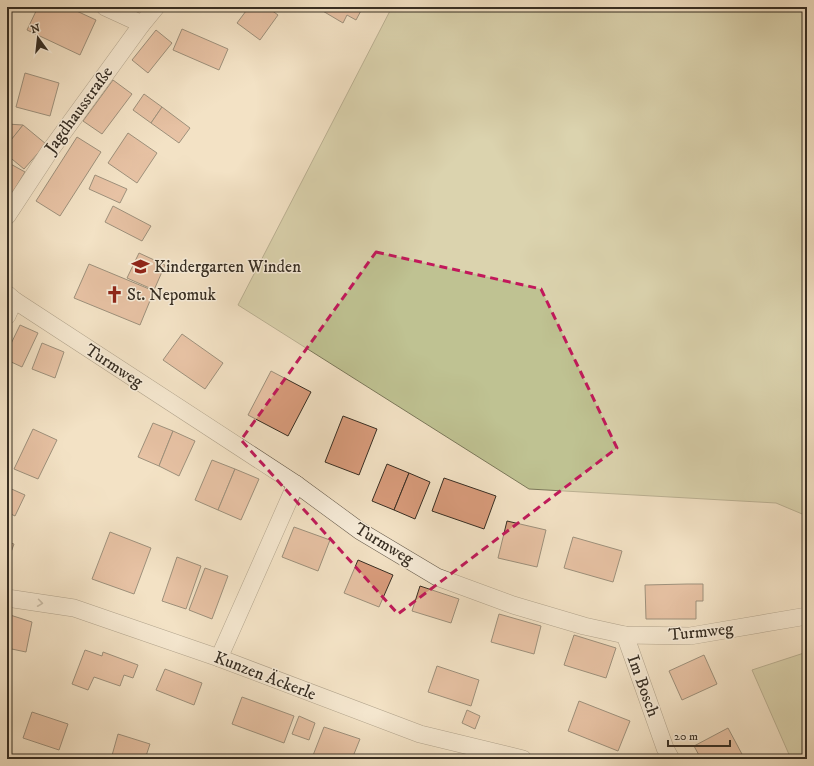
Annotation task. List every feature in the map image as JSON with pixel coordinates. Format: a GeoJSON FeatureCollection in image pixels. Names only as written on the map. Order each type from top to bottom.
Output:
{"type":"FeatureCollection","features":[{"type":"Feature","properties":{"kind":"street"},"geometry":{"type":"LineString","coordinates":[[105,7],[142,24]]}},
{"type":"Feature","properties":{"kind":"street","name":"Jagdhausstraße"},"geometry":{"type":"LineString","coordinates":[[7,216],[49,152],[156,7]]}},
{"type":"Feature","properties":{"kind":"street","name":"Turmweg"},"geometry":{"type":"LineString","coordinates":[[9,303],[296,484],[360,531],[437,577],[513,605],[584,626],[625,635],[690,636],[807,616]]}},
{"type":"Feature","properties":{"kind":"street"},"geometry":{"type":"LineString","coordinates":[[219,658],[296,484]]}},
{"type":"Feature","properties":{"kind":"street","name":"Kunzen Äckerle"},"geometry":{"type":"LineString","coordinates":[[7,598],[74,608],[219,658],[420,734],[523,759]]}},
{"type":"Feature","properties":{"kind":"street","name":"Im Bosch"},"geometry":{"type":"LineString","coordinates":[[625,635],[665,748],[671,759]]}},
{"type":"Feature","properties":{"kind":"highlighted area"},"geometry":{"type":"Polygon","coordinates":[[[376,252],[541,289],[617,448],[398,614],[241,440],[376,252]]]}},
{"type":"Feature","properties":{"kind":"green space"},"geometry":{"type":"Polygon","coordinates":[[[392,7],[807,7],[807,516],[776,503],[529,489],[238,305],[392,7]]]}},
{"type":"Feature","properties":{"kind":"green space"},"geometry":{"type":"Polygon","coordinates":[[[807,652],[807,759],[791,759],[752,670],[807,652]]]}},
{"type":"Feature","properties":{"kind":"building"},"geometry":{"type":"Polygon","coordinates":[[[38,7],[68,7],[96,20],[80,55],[27,30],[38,7]]]}},
{"type":"Feature","properties":{"kind":"building"},"geometry":{"type":"Polygon","coordinates":[[[249,7],[267,7],[278,15],[260,40],[237,23],[249,7]]]}},
{"type":"Feature","properties":{"kind":"building"},"geometry":{"type":"Polygon","coordinates":[[[316,7],[363,7],[356,20],[347,15],[343,23],[316,7]]]}},
{"type":"Feature","properties":{"kind":"building"},"geometry":{"type":"Polygon","coordinates":[[[182,29],[228,49],[219,70],[173,50],[182,29]]]}},
{"type":"Feature","properties":{"kind":"building"},"geometry":{"type":"Polygon","coordinates":[[[156,30],[172,43],[148,73],[132,60],[156,30]]]}},
{"type":"Feature","properties":{"kind":"building"},"geometry":{"type":"Polygon","coordinates":[[[25,73],[59,83],[50,116],[16,107],[25,73]]]}},
{"type":"Feature","properties":{"kind":"building"},"geometry":{"type":"Polygon","coordinates":[[[113,80],[132,94],[102,134],[83,121],[113,80]]]}},
{"type":"Feature","properties":{"kind":"building"},"geometry":{"type":"Polygon","coordinates":[[[144,94],[162,107],[151,123],[133,110],[144,94]]]}},
{"type":"Feature","properties":{"kind":"building"},"geometry":{"type":"Polygon","coordinates":[[[162,107],[190,128],[179,143],[151,123],[162,107]]]}},
{"type":"Feature","properties":{"kind":"building"},"geometry":{"type":"Polygon","coordinates":[[[7,124],[23,125],[9,143],[7,143],[7,124]]]}},
{"type":"Feature","properties":{"kind":"building"},"geometry":{"type":"Polygon","coordinates":[[[23,125],[46,144],[24,169],[7,155],[7,145],[23,125]]]}},
{"type":"Feature","properties":{"kind":"building"},"geometry":{"type":"Polygon","coordinates":[[[128,133],[157,153],[137,183],[108,163],[128,133]]]}},
{"type":"Feature","properties":{"kind":"building"},"geometry":{"type":"Polygon","coordinates":[[[77,137],[101,152],[60,216],[36,201],[77,137]]]}},
{"type":"Feature","properties":{"kind":"building"},"geometry":{"type":"Polygon","coordinates":[[[7,162],[25,172],[7,202],[7,162]]]}},
{"type":"Feature","properties":{"kind":"building"},"geometry":{"type":"Polygon","coordinates":[[[95,175],[127,189],[120,203],[89,189],[95,175]]]}},
{"type":"Feature","properties":{"kind":"building"},"geometry":{"type":"Polygon","coordinates":[[[113,206],[151,226],[142,241],[105,222],[113,206]]]}},
{"type":"Feature","properties":{"kind":"building"},"geometry":{"type":"Polygon","coordinates":[[[139,253],[165,265],[154,290],[127,278],[139,253]]]}},
{"type":"Feature","properties":{"kind":"building","name":"St. Nepomuk"},"geometry":{"type":"Polygon","coordinates":[[[89,264],[154,291],[140,325],[74,298],[89,264]]]}},
{"type":"Feature","properties":{"kind":"building"},"geometry":{"type":"Polygon","coordinates":[[[20,325],[38,333],[22,367],[7,360],[7,352],[20,325]]]}},
{"type":"Feature","properties":{"kind":"building"},"geometry":{"type":"Polygon","coordinates":[[[182,334],[223,363],[205,389],[163,360],[182,334]]]}},
{"type":"Feature","properties":{"kind":"building"},"geometry":{"type":"Polygon","coordinates":[[[42,343],[64,352],[55,378],[32,369],[42,343]]]}},
{"type":"Feature","properties":{"kind":"building"},"geometry":{"type":"Polygon","coordinates":[[[271,371],[311,392],[288,436],[248,415],[271,371]]]}},
{"type":"Feature","properties":{"kind":"building"},"geometry":{"type":"Polygon","coordinates":[[[343,416],[377,429],[359,475],[325,462],[343,416]]]}},
{"type":"Feature","properties":{"kind":"building"},"geometry":{"type":"Polygon","coordinates":[[[153,423],[173,431],[159,466],[138,457],[153,423]]]}},
{"type":"Feature","properties":{"kind":"building"},"geometry":{"type":"Polygon","coordinates":[[[7,424],[11,427],[7,435],[7,424]]]}},
{"type":"Feature","properties":{"kind":"building"},"geometry":{"type":"Polygon","coordinates":[[[33,429],[57,440],[38,479],[14,469],[33,429]]]}},
{"type":"Feature","properties":{"kind":"building"},"geometry":{"type":"Polygon","coordinates":[[[173,431],[195,441],[179,476],[159,466],[173,431]]]}},
{"type":"Feature","properties":{"kind":"building"},"geometry":{"type":"Polygon","coordinates":[[[212,460],[235,469],[218,510],[195,500],[212,460]]]}},
{"type":"Feature","properties":{"kind":"building"},"geometry":{"type":"Polygon","coordinates":[[[387,464],[409,473],[394,510],[372,501],[387,464]]]}},
{"type":"Feature","properties":{"kind":"building"},"geometry":{"type":"Polygon","coordinates":[[[235,469],[259,479],[241,520],[218,510],[235,469]]]}},
{"type":"Feature","properties":{"kind":"building"},"geometry":{"type":"Polygon","coordinates":[[[409,473],[430,482],[415,519],[394,510],[409,473]]]}},
{"type":"Feature","properties":{"kind":"building"},"geometry":{"type":"Polygon","coordinates":[[[444,478],[496,496],[484,529],[432,511],[444,478]]]}},
{"type":"Feature","properties":{"kind":"building"},"geometry":{"type":"Polygon","coordinates":[[[7,487],[25,495],[15,516],[7,512],[7,487]]]}},
{"type":"Feature","properties":{"kind":"building"},"geometry":{"type":"Polygon","coordinates":[[[507,521],[546,530],[537,567],[498,558],[507,521]]]}},
{"type":"Feature","properties":{"kind":"building"},"geometry":{"type":"Polygon","coordinates":[[[294,527],[330,540],[318,571],[282,557],[294,527]]]}},
{"type":"Feature","properties":{"kind":"building"},"geometry":{"type":"Polygon","coordinates":[[[110,532],[151,548],[134,594],[92,579],[110,532]]]}},
{"type":"Feature","properties":{"kind":"building"},"geometry":{"type":"Polygon","coordinates":[[[573,537],[622,551],[613,582],[564,568],[573,537]]]}},
{"type":"Feature","properties":{"kind":"building"},"geometry":{"type":"Polygon","coordinates":[[[7,542],[14,544],[7,563],[7,542]]]}},
{"type":"Feature","properties":{"kind":"building"},"geometry":{"type":"Polygon","coordinates":[[[177,557],[201,566],[186,609],[162,601],[177,557]]]}},
{"type":"Feature","properties":{"kind":"building"},"geometry":{"type":"Polygon","coordinates":[[[358,560],[393,575],[379,607],[344,593],[358,560]]]}},
{"type":"Feature","properties":{"kind":"building"},"geometry":{"type":"Polygon","coordinates":[[[205,568],[228,576],[212,619],[189,610],[205,568]]]}},
{"type":"Feature","properties":{"kind":"building"},"geometry":{"type":"Polygon","coordinates":[[[703,584],[703,601],[696,601],[696,619],[646,619],[645,585],[703,584]]]}},
{"type":"Feature","properties":{"kind":"building"},"geometry":{"type":"Polygon","coordinates":[[[420,586],[459,599],[451,623],[412,611],[420,586]]]}},
{"type":"Feature","properties":{"kind":"building"},"geometry":{"type":"Polygon","coordinates":[[[7,614],[32,622],[26,652],[7,648],[7,614]]]}},
{"type":"Feature","properties":{"kind":"building"},"geometry":{"type":"Polygon","coordinates":[[[499,614],[541,626],[534,654],[491,642],[499,614]]]}},
{"type":"Feature","properties":{"kind":"building"},"geometry":{"type":"Polygon","coordinates":[[[574,635],[616,648],[606,678],[564,665],[574,635]]]}},
{"type":"Feature","properties":{"kind":"building"},"geometry":{"type":"Polygon","coordinates":[[[85,650],[102,656],[103,652],[138,665],[133,678],[124,675],[120,686],[94,677],[88,690],[72,684],[85,650]]]}},
{"type":"Feature","properties":{"kind":"building"},"geometry":{"type":"Polygon","coordinates":[[[704,655],[717,684],[682,700],[669,671],[704,655]]]}},
{"type":"Feature","properties":{"kind":"building"},"geometry":{"type":"Polygon","coordinates":[[[437,666],[479,680],[471,706],[428,692],[437,666]]]}},
{"type":"Feature","properties":{"kind":"building"},"geometry":{"type":"Polygon","coordinates":[[[165,669],[202,683],[194,705],[156,690],[165,669]]]}},
{"type":"Feature","properties":{"kind":"building"},"geometry":{"type":"Polygon","coordinates":[[[242,697],[294,716],[284,743],[232,724],[242,697]]]}},
{"type":"Feature","properties":{"kind":"building"},"geometry":{"type":"Polygon","coordinates":[[[579,701],[630,721],[618,751],[568,731],[579,701]]]}},
{"type":"Feature","properties":{"kind":"building"},"geometry":{"type":"Polygon","coordinates":[[[467,710],[480,716],[475,729],[462,723],[467,710]]]}},
{"type":"Feature","properties":{"kind":"building"},"geometry":{"type":"Polygon","coordinates":[[[32,712],[68,724],[59,750],[23,738],[32,712]]]}},
{"type":"Feature","properties":{"kind":"building"},"geometry":{"type":"Polygon","coordinates":[[[299,716],[315,723],[309,740],[292,734],[299,716]]]}},
{"type":"Feature","properties":{"kind":"building"},"geometry":{"type":"Polygon","coordinates":[[[324,727],[360,739],[352,759],[312,758],[324,727]]]}},
{"type":"Feature","properties":{"kind":"building"},"geometry":{"type":"Polygon","coordinates":[[[728,728],[743,756],[737,759],[701,759],[694,746],[728,728]]]}},
{"type":"Feature","properties":{"kind":"building"},"geometry":{"type":"Polygon","coordinates":[[[118,734],[150,744],[145,759],[111,759],[118,734]]]}},
{"type":"Feature","properties":{"kind":"place","name":"Kindergarten Winden"},"geometry":{"type":"Point","coordinates":[141,267]}},
{"type":"Feature","properties":{"kind":"place","name":"St. Nepomuk"},"geometry":{"type":"Point","coordinates":[114,295]}}]}
